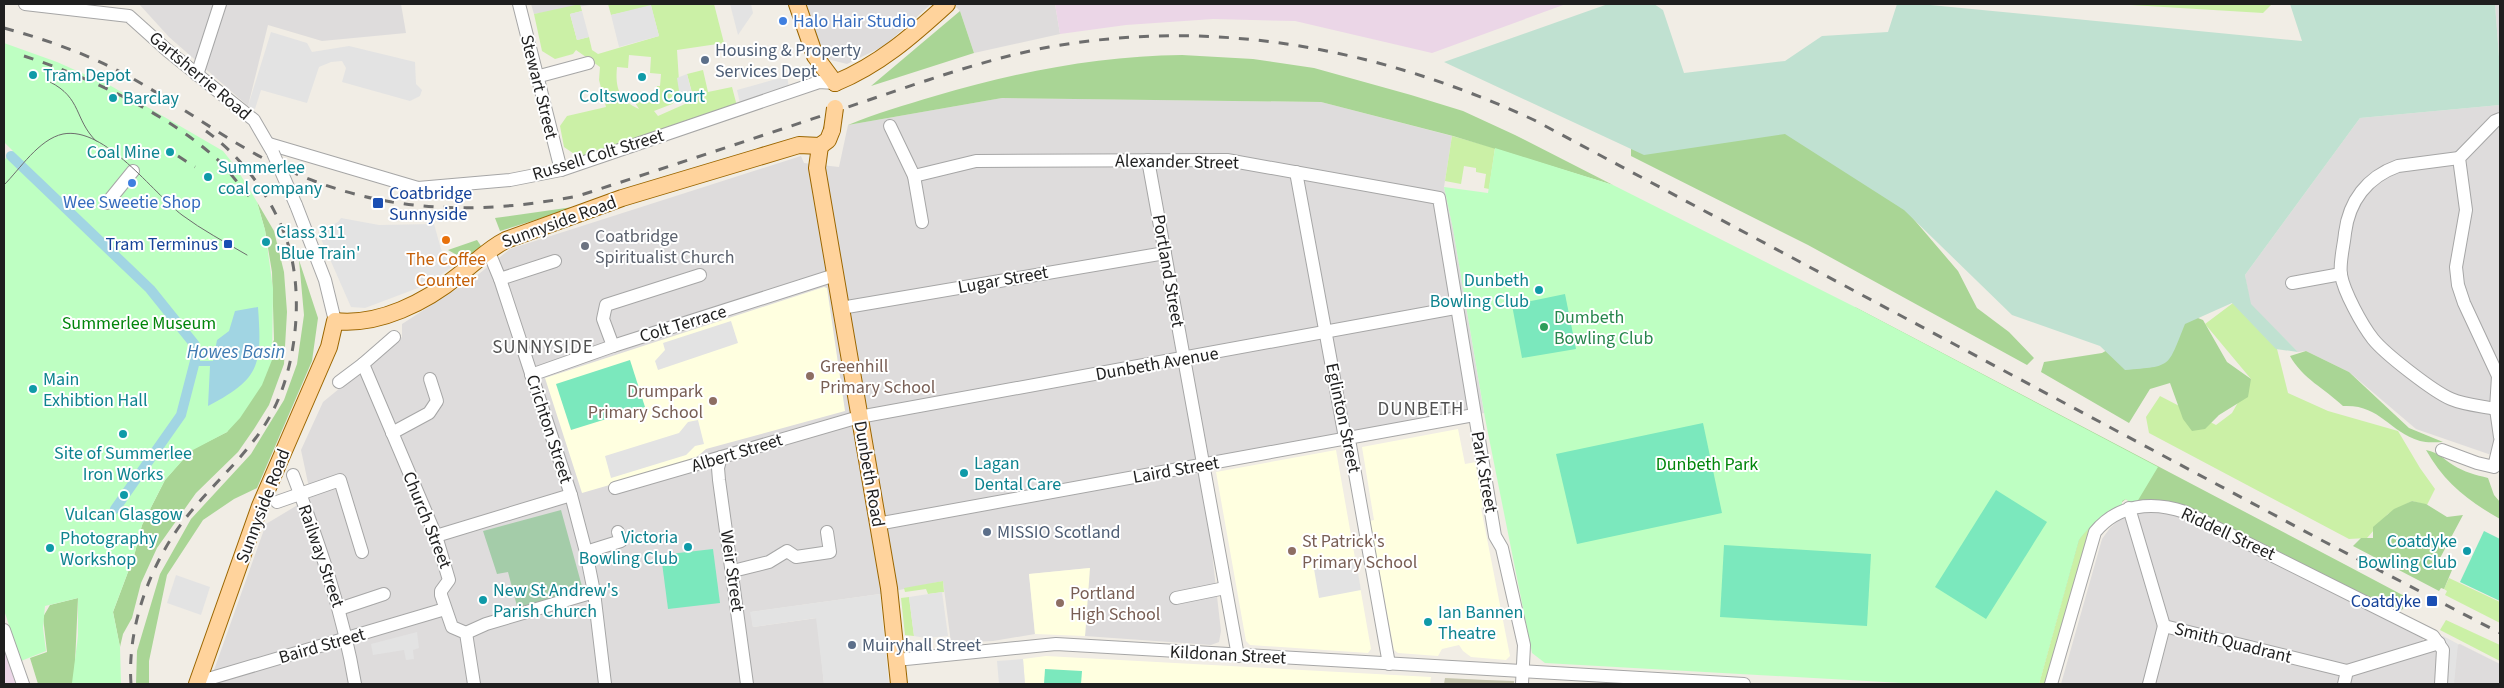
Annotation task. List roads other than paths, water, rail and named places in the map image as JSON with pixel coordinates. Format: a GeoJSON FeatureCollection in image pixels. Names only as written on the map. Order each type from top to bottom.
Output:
{"type":"FeatureCollection","features":[{"type":"Feature","properties":{"kind":"main road"},"geometry":{"type":"LineString","coordinates":[[797,4],[815,56],[835,83],[832,130],[828,140],[820,146]]}},
{"type":"Feature","properties":{"kind":"main road"},"geometry":{"type":"LineString","coordinates":[[835,83],[860,73],[899,47],[947,4]]}},
{"type":"Feature","properties":{"kind":"main road","name":"Sunnyside Road"},"geometry":{"type":"LineString","coordinates":[[198,683],[260,506],[329,347],[335,321],[370,320],[415,304],[449,284],[488,250],[506,240],[622,198],[799,145],[820,146]]}},
{"type":"Feature","properties":{"kind":"main road","name":"Dunbeth Road"},"geometry":{"type":"LineString","coordinates":[[820,146],[817,168],[889,588],[899,684]]}},
{"type":"Feature","properties":{"kind":"street","name":"Gartsherrie Road"},"geometry":{"type":"LineString","coordinates":[[25,4],[101,12],[120,9],[197,76],[254,120],[271,149],[296,205],[325,280],[335,321]]}},
{"type":"Feature","properties":{"kind":"street"},"geometry":{"type":"LineString","coordinates":[[197,76],[220,4]]}},
{"type":"Feature","properties":{"kind":"street","name":"Stewart Street"},"geometry":{"type":"LineString","coordinates":[[519,4],[560,170]]}},
{"type":"Feature","properties":{"kind":"street"},"geometry":{"type":"LineString","coordinates":[[536,77],[588,62]]}},
{"type":"Feature","properties":{"kind":"street","name":"Russell Colt Street"},"geometry":{"type":"LineString","coordinates":[[271,149],[418,188],[510,180],[560,170],[819,82],[835,83]]}},
{"type":"Feature","properties":{"kind":"street"},"geometry":{"type":"LineString","coordinates":[[2496,409],[2452,400],[2427,384],[2373,340],[2350,299],[2340,274],[2347,219],[2355,199],[2365,186],[2390,169],[2398,166],[2459,158],[2498,120]]}},
{"type":"Feature","properties":{"kind":"street"},"geometry":{"type":"LineString","coordinates":[[890,126],[914,176],[922,222]]}},
{"type":"Feature","properties":{"kind":"street"},"geometry":{"type":"LineString","coordinates":[[2459,158],[2466,210],[2456,267],[2458,285],[2464,303],[2498,376],[2496,409],[2500,437]]}},
{"type":"Feature","properties":{"kind":"street","name":"Portland Street"},"geometry":{"type":"LineString","coordinates":[[1148,160],[1238,656]]}},
{"type":"Feature","properties":{"kind":"street","name":"Alexander Street"},"geometry":{"type":"LineString","coordinates":[[914,176],[976,161],[1227,160],[1439,198]]}},
{"type":"Feature","properties":{"kind":"street"},"geometry":{"type":"LineString","coordinates":[[106,203],[133,170]]}},
{"type":"Feature","properties":{"kind":"street","name":"Eglinton Street"},"geometry":{"type":"LineString","coordinates":[[1296,172],[1345,438],[1350,445],[1389,664]]}},
{"type":"Feature","properties":{"kind":"street","name":"Park Street"},"geometry":{"type":"LineString","coordinates":[[1439,198],[1495,536],[1502,548],[1524,645],[1523,678]]}},
{"type":"Feature","properties":{"kind":"street","name":"Crichton Street"},"geometry":{"type":"LineString","coordinates":[[488,250],[500,278],[571,495],[594,592],[606,684]]}},
{"type":"Feature","properties":{"kind":"street","name":"Lugar Street"},"geometry":{"type":"LineString","coordinates":[[841,308],[1165,253]]}},
{"type":"Feature","properties":{"kind":"street"},"geometry":{"type":"LineString","coordinates":[[500,278],[555,261]]}},
{"type":"Feature","properties":{"kind":"street"},"geometry":{"type":"LineString","coordinates":[[2292,283],[2340,274]]}},
{"type":"Feature","properties":{"kind":"street"},"geometry":{"type":"LineString","coordinates":[[614,346],[602,319],[606,305],[700,275]]}},
{"type":"Feature","properties":{"kind":"street","name":"Colt Terrace"},"geometry":{"type":"LineString","coordinates":[[531,375],[614,346],[835,275]]}},
{"type":"Feature","properties":{"kind":"street","name":"Dunbeth Avenue"},"geometry":{"type":"LineString","coordinates":[[859,417],[1456,308]]}},
{"type":"Feature","properties":{"kind":"street"},"geometry":{"type":"LineString","coordinates":[[339,382],[394,337]]}},
{"type":"Feature","properties":{"kind":"street","name":"Church Street"},"geometry":{"type":"LineString","coordinates":[[363,364],[436,536],[450,576],[441,591],[445,609],[452,627],[466,633]]}},
{"type":"Feature","properties":{"kind":"street"},"geometry":{"type":"LineString","coordinates":[[392,433],[429,413],[437,401],[430,379]]}},
{"type":"Feature","properties":{"kind":"street","name":"Laird Street"},"geometry":{"type":"LineString","coordinates":[[877,524],[1474,415]]}},
{"type":"Feature","properties":{"kind":"street","name":"Albert Street"},"geometry":{"type":"LineString","coordinates":[[615,488],[859,417]]}},
{"type":"Feature","properties":{"kind":"street"},"geometry":{"type":"LineString","coordinates":[[2442,450],[2494,467],[2500,442]]}},
{"type":"Feature","properties":{"kind":"street","name":"Weir Street"},"geometry":{"type":"LineString","coordinates":[[721,457],[718,468],[719,480],[747,684]]}},
{"type":"Feature","properties":{"kind":"street","name":"Railway Street"},"geometry":{"type":"LineString","coordinates":[[293,475],[339,609],[347,639],[355,684]]}},
{"type":"Feature","properties":{"kind":"street"},"geometry":{"type":"LineString","coordinates":[[277,502],[340,480],[350,508],[348,513],[362,552]]}},
{"type":"Feature","properties":{"kind":"street"},"geometry":{"type":"LineString","coordinates":[[436,536],[538,503],[571,495]]}},
{"type":"Feature","properties":{"kind":"street","name":"Riddell Street"},"geometry":{"type":"LineString","coordinates":[[2051,684],[2095,532],[2109,518],[2129,508],[2156,506],[2185,512],[2416,626],[2433,636],[2441,647]]}},
{"type":"Feature","properties":{"kind":"street"},"geometry":{"type":"LineString","coordinates":[[2129,508],[2164,626]]}},
{"type":"Feature","properties":{"kind":"street"},"geometry":{"type":"LineString","coordinates":[[586,552],[620,541],[618,532]]}},
{"type":"Feature","properties":{"kind":"street"},"geometry":{"type":"LineString","coordinates":[[733,571],[769,562],[787,551],[796,557],[830,552],[827,532]]}},
{"type":"Feature","properties":{"kind":"street"},"geometry":{"type":"LineString","coordinates":[[1176,598],[1226,588]]}},
{"type":"Feature","properties":{"kind":"street"},"geometry":{"type":"LineString","coordinates":[[474,684],[466,633],[486,624],[594,592]]}},
{"type":"Feature","properties":{"kind":"street"},"geometry":{"type":"LineString","coordinates":[[339,609],[384,594]]}},
{"type":"Feature","properties":{"kind":"street","name":"Baird Street"},"geometry":{"type":"LineString","coordinates":[[198,683],[445,609]]}},
{"type":"Feature","properties":{"kind":"street","name":"Smith Quadrant"},"geometry":{"type":"LineString","coordinates":[[2149,684],[2164,626],[2347,671]]}},
{"type":"Feature","properties":{"kind":"street"},"geometry":{"type":"LineString","coordinates":[[4,630],[23,684]]}},
{"type":"Feature","properties":{"kind":"street","name":"Kildonan Street"},"geometry":{"type":"LineString","coordinates":[[896,660],[1056,644],[1389,664],[1523,678],[1744,684]]}},
{"type":"Feature","properties":{"kind":"street"},"geometry":{"type":"LineString","coordinates":[[2344,684],[2347,671],[2441,647],[2441,684]]}},
{"type":"Feature","properties":{"kind":"water","name":"Howes Basin"},"geometry":{"type":"Polygon","coordinates":[[[258,307],[259,343],[258,356],[254,368],[239,387],[208,406],[210,366],[196,366],[195,361],[213,361],[217,340],[229,331],[235,311],[258,307]]]}},
{"type":"Feature","properties":{"kind":"waterway"},"geometry":{"type":"LineString","coordinates":[[11,156],[150,289],[195,345],[195,361],[181,415],[115,509]]}},
{"type":"Feature","properties":{"kind":"tram line"},"geometry":{"type":"LineString","coordinates":[[50,82],[68,95],[84,125],[96,141]]}},
{"type":"Feature","properties":{"kind":"tram line"},"geometry":{"type":"LineString","coordinates":[[4,185],[31,155],[46,142],[63,134],[79,134],[95,140],[111,150],[182,215],[247,255]]}},
{"type":"Feature","properties":{"kind":"railway"},"geometry":{"type":"LineString","coordinates":[[4,28],[68,49],[115,69],[263,158],[319,183],[355,194],[392,202],[465,208],[502,206],[578,196],[948,74],[1024,52],[1049,47],[1112,39],[1175,36],[1236,38],[1298,46],[1358,58],[1417,74],[1476,95],[1534,120],[2325,542],[2500,633]]}},
{"type":"Feature","properties":{"kind":"railway"},"geometry":{"type":"LineString","coordinates":[[24,56],[101,86],[177,128],[219,161],[249,196]]}},
{"type":"Feature","properties":{"kind":"railway"},"geometry":{"type":"LineString","coordinates":[[131,684],[133,640],[143,597],[151,576],[172,537],[185,519],[250,445],[269,418],[279,399],[292,354],[295,330],[295,282],[292,259],[280,222],[254,178],[232,153],[206,131]]}},
{"type":"Feature","properties":{"kind":"railway"},"geometry":{"type":"LineString","coordinates":[[178,156],[195,167]]}},
{"type":"Feature","properties":{"kind":"place","name":"Halo Hair Studio"},"geometry":{"type":"Point","coordinates":[783,21]}},
{"type":"Feature","properties":{"kind":"place","name":"Housing & Property Services Dept"},"geometry":{"type":"Point","coordinates":[705,60]}},
{"type":"Feature","properties":{"kind":"place","name":"Tram Depot"},"geometry":{"type":"Point","coordinates":[33,75]}},
{"type":"Feature","properties":{"kind":"place","name":"Coltswood Court"},"geometry":{"type":"Point","coordinates":[642,77]}},
{"type":"Feature","properties":{"kind":"place","name":"Barclay"},"geometry":{"type":"Point","coordinates":[113,98]}},
{"type":"Feature","properties":{"kind":"place","name":"Coal Mine"},"geometry":{"type":"Point","coordinates":[170,152]}},
{"type":"Feature","properties":{"kind":"place","name":"Summerlee coal company"},"geometry":{"type":"Point","coordinates":[208,177]}},
{"type":"Feature","properties":{"kind":"place","name":"Wee Sweetie Shop"},"geometry":{"type":"Point","coordinates":[132,183]}},
{"type":"Feature","properties":{"kind":"place","name":"Coatbridge Sunnyside"},"geometry":{"type":"Point","coordinates":[378,203]}},
{"type":"Feature","properties":{"kind":"place","name":"The Coffee Counter"},"geometry":{"type":"Point","coordinates":[446,240]}},
{"type":"Feature","properties":{"kind":"place","name":"Class 311 'Blue Train'"},"geometry":{"type":"Point","coordinates":[266,242]}},
{"type":"Feature","properties":{"kind":"place","name":"Tram Terminus"},"geometry":{"type":"Point","coordinates":[228,244]}},
{"type":"Feature","properties":{"kind":"place","name":"Coatbridge Spiritualist Church"},"geometry":{"type":"Point","coordinates":[585,246]}},
{"type":"Feature","properties":{"kind":"place","name":"Dunbeth Bowling Club"},"geometry":{"type":"Point","coordinates":[1539,290]}},
{"type":"Feature","properties":{"kind":"place","name":"Dumbeth Bowling Club"},"geometry":{"type":"Point","coordinates":[1544,327]}},
{"type":"Feature","properties":{"kind":"place","name":"Greenhill Primary School"},"geometry":{"type":"Point","coordinates":[810,376]}},
{"type":"Feature","properties":{"kind":"place","name":"Main Exhibtion Hall"},"geometry":{"type":"Point","coordinates":[33,389]}},
{"type":"Feature","properties":{"kind":"place","name":"Drumpark Primary School"},"geometry":{"type":"Point","coordinates":[713,401]}},
{"type":"Feature","properties":{"kind":"place","name":"Site of Summerlee Iron Works"},"geometry":{"type":"Point","coordinates":[123,434]}},
{"type":"Feature","properties":{"kind":"place","name":"Lagan Dental Care"},"geometry":{"type":"Point","coordinates":[964,473]}},
{"type":"Feature","properties":{"kind":"place","name":"Vulcan Glasgow"},"geometry":{"type":"Point","coordinates":[124,495]}},
{"type":"Feature","properties":{"kind":"place","name":"MISSIO Scotland"},"geometry":{"type":"Point","coordinates":[987,532]}},
{"type":"Feature","properties":{"kind":"place","name":"Victoria Bowling Club"},"geometry":{"type":"Point","coordinates":[688,547]}},
{"type":"Feature","properties":{"kind":"place","name":"Photography Workshop"},"geometry":{"type":"Point","coordinates":[50,548]}},
{"type":"Feature","properties":{"kind":"place","name":"St Patrick's Primary School"},"geometry":{"type":"Point","coordinates":[1292,551]}},
{"type":"Feature","properties":{"kind":"place","name":"Coatdyke Bowling Club"},"geometry":{"type":"Point","coordinates":[2467,551]}},
{"type":"Feature","properties":{"kind":"place","name":"New St Andrew's Parish Church"},"geometry":{"type":"Point","coordinates":[483,600]}},
{"type":"Feature","properties":{"kind":"place","name":"Coatdyke"},"geometry":{"type":"Point","coordinates":[2432,601]}},
{"type":"Feature","properties":{"kind":"place","name":"Portland High School"},"geometry":{"type":"Point","coordinates":[1060,603]}},
{"type":"Feature","properties":{"kind":"place","name":"Ian Bannen Theatre"},"geometry":{"type":"Point","coordinates":[1428,622]}},
{"type":"Feature","properties":{"kind":"place","name":"Muiryhall Street"},"geometry":{"type":"Point","coordinates":[852,645]}},
{"type":"Feature","properties":{"kind":"district","name":"SUNNYSIDE"},"geometry":{"type":"Point","coordinates":[543,347]}},
{"type":"Feature","properties":{"kind":"district","name":"DUNBETH"},"geometry":{"type":"Point","coordinates":[1421,409]}},
{"type":"Feature","properties":{"kind":"park label","name":"Summerlee Museum"},"geometry":{"type":"Point","coordinates":[139,323]}},
{"type":"Feature","properties":{"kind":"park label","name":"Dunbeth Park"},"geometry":{"type":"Point","coordinates":[1707,464]}}]}
